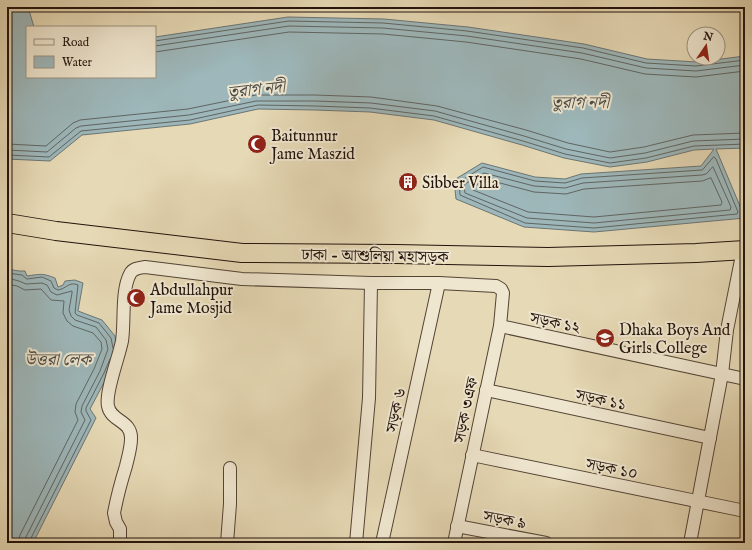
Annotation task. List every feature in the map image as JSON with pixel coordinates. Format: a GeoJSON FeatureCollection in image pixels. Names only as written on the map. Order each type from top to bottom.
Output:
{"type":"FeatureCollection","features":[{"type":"Feature","properties":{"kind":"highway","name":"ঢাকা - আশুলিয়া মহাসড়ক"},"geometry":{"type":"LineString","coordinates":[[7,223],[56,231],[242,254],[388,254],[548,257],[696,253],[744,250]]}},
{"type":"Feature","properties":{"kind":"street"},"geometry":{"type":"LineString","coordinates":[[690,543],[722,374],[727,330],[744,250]]}},
{"type":"Feature","properties":{"kind":"street"},"geometry":{"type":"LineString","coordinates":[[120,543],[120,529],[116,522],[114,513],[130,446],[131,431],[128,426],[110,412],[107,406],[122,341],[126,282],[131,272],[137,268],[145,268],[242,279],[371,283],[438,283]]}},
{"type":"Feature","properties":{"kind":"street","name":"সড়ক ৬"},"geometry":{"type":"LineString","coordinates":[[356,543],[369,398],[371,283]]}},
{"type":"Feature","properties":{"kind":"street","name":"সড়ক ৩এফ"},"geometry":{"type":"LineString","coordinates":[[438,283],[496,286],[501,289],[502,293],[500,326],[454,543]]}},
{"type":"Feature","properties":{"kind":"street","name":"সড়ক ৬"},"geometry":{"type":"LineString","coordinates":[[382,543],[438,283]]}},
{"type":"Feature","properties":{"kind":"street","name":"সড়ক ১২"},"geometry":{"type":"LineString","coordinates":[[500,326],[745,379]]}},
{"type":"Feature","properties":{"kind":"street","name":"সড়ক ১১"},"geometry":{"type":"LineString","coordinates":[[486,390],[710,438]]}},
{"type":"Feature","properties":{"kind":"street","name":"সড়ক ১০"},"geometry":{"type":"LineString","coordinates":[[472,455],[745,511]]}},
{"type":"Feature","properties":{"kind":"street"},"geometry":{"type":"LineString","coordinates":[[226,543],[230,504],[230,468]]}},
{"type":"Feature","properties":{"kind":"street","name":"সড়ক ৯"},"geometry":{"type":"LineString","coordinates":[[457,526],[546,543]]}},
{"type":"Feature","properties":{"kind":"water","name":"তুরাগ নদী"},"geometry":{"type":"Polygon","coordinates":[[[7,7],[28,7],[34,26],[26,26],[26,78],[156,78],[156,37],[288,17],[384,19],[468,27],[584,44],[647,59],[686,61],[686,66],[726,66],[726,58],[745,56],[745,148],[716,149],[745,218],[594,232],[524,227],[456,199],[454,180],[482,163],[535,177],[565,179],[581,174],[701,166],[714,149],[694,150],[647,162],[610,167],[564,158],[434,120],[370,112],[258,109],[190,124],[82,135],[50,161],[7,159],[7,7]]]}},
{"type":"Feature","properties":{"kind":"water","name":"উত্তরা লেক"},"geometry":{"type":"Polygon","coordinates":[[[7,269],[25,271],[27,276],[41,274],[51,276],[55,278],[58,287],[63,285],[65,281],[75,280],[83,283],[78,311],[102,320],[115,336],[117,351],[108,375],[90,409],[96,418],[33,543],[7,543],[7,269]]]}},
{"type":"Feature","properties":{"kind":"place","name":"Baitunnur Jame Maszid"},"geometry":{"type":"Point","coordinates":[257,144]}},
{"type":"Feature","properties":{"kind":"place","name":"Sibber Villa"},"geometry":{"type":"Point","coordinates":[408,182]}},
{"type":"Feature","properties":{"kind":"place","name":"Abdullahpur Jame Mosjid"},"geometry":{"type":"Point","coordinates":[136,298]}},
{"type":"Feature","properties":{"kind":"place","name":"Dhaka Boys And Girls College"},"geometry":{"type":"Point","coordinates":[605,338]}}]}
